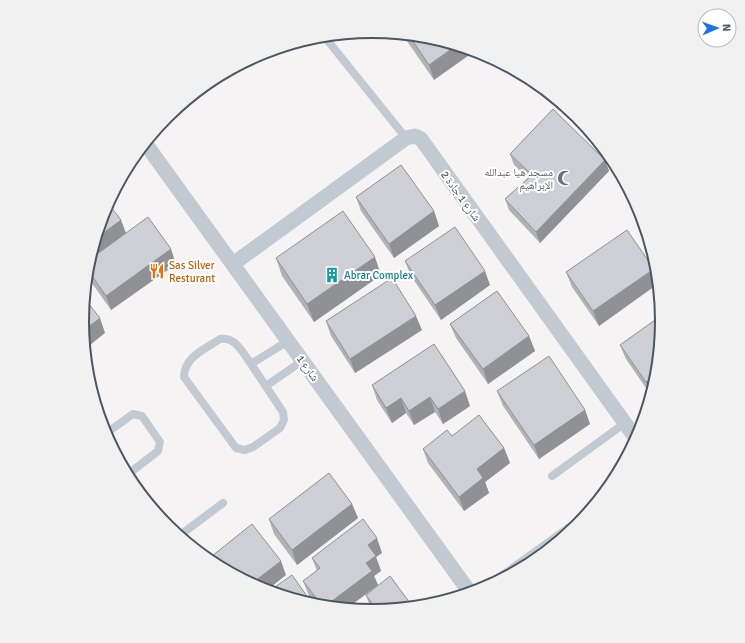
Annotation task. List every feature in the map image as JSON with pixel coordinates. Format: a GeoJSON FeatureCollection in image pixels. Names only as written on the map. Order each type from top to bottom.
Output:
{"type":"FeatureCollection","features":[{"type":"Feature","properties":{"kind":"street","name":"شارع 1 جادة 2"},"geometry":{"type":"LineString","coordinates":[[406,138],[415,136],[421,139],[633,433]]}},
{"type":"Feature","properties":{"kind":"street"},"geometry":{"type":"LineString","coordinates":[[233,264],[406,138]]}},
{"type":"Feature","properties":{"kind":"street","name":"شارع 1"},"geometry":{"type":"LineString","coordinates":[[149,148],[467,589]]}},
{"type":"Feature","properties":{"kind":"lane"},"geometry":{"type":"LineString","coordinates":[[328,41],[406,138]]}},
{"type":"Feature","properties":{"kind":"lane"},"geometry":{"type":"LineString","coordinates":[[226,338],[233,340],[266,386],[283,412],[284,420],[280,428],[254,448],[245,450],[236,448],[184,377],[184,368],[189,360],[220,339],[226,338]]}},
{"type":"Feature","properties":{"kind":"lane"},"geometry":{"type":"LineString","coordinates":[[251,364],[288,341]]}},
{"type":"Feature","properties":{"kind":"lane"},"geometry":{"type":"LineString","coordinates":[[266,386],[302,360]]}},
{"type":"Feature","properties":{"kind":"lane"},"geometry":{"type":"LineString","coordinates":[[111,430],[133,414],[142,416],[160,442],[158,451],[132,471]]}},
{"type":"Feature","properties":{"kind":"lane"},"geometry":{"type":"LineString","coordinates":[[552,476],[626,423]]}},
{"type":"Feature","properties":{"kind":"lane"},"geometry":{"type":"LineString","coordinates":[[183,533],[223,503]]}},
{"type":"Feature","properties":{"kind":"lane"},"geometry":{"type":"LineString","coordinates":[[516,566],[558,536]]}},
{"type":"Feature","properties":{"kind":"building"},"geometry":{"type":"Polygon","coordinates":[[[412,40],[451,49],[429,65],[412,40]]]}},
{"type":"Feature","properties":{"kind":"building","name":"مسجد هيا عبدالله الإبراهيم"},"geometry":{"type":"Polygon","coordinates":[[[553,109],[605,160],[536,232],[505,199],[532,175],[510,154],[553,109]]]}},
{"type":"Feature","properties":{"kind":"building"},"geometry":{"type":"Polygon","coordinates":[[[401,165],[434,211],[389,244],[356,197],[401,165]]]}},
{"type":"Feature","properties":{"kind":"building"},"geometry":{"type":"Polygon","coordinates":[[[113,209],[121,220],[103,233],[113,209]]]}},
{"type":"Feature","properties":{"kind":"building","name":"Abrar Complex"},"geometry":{"type":"Polygon","coordinates":[[[343,211],[375,257],[307,304],[276,258],[343,211]]]}},
{"type":"Feature","properties":{"kind":"building"},"geometry":{"type":"Polygon","coordinates":[[[148,217],[171,249],[106,296],[92,276],[97,254],[148,217]]]}},
{"type":"Feature","properties":{"kind":"building"},"geometry":{"type":"Polygon","coordinates":[[[455,227],[485,271],[435,305],[405,261],[455,227]]]}},
{"type":"Feature","properties":{"kind":"building"},"geometry":{"type":"Polygon","coordinates":[[[627,230],[650,264],[652,271],[593,311],[566,272],[627,230]]]}},
{"type":"Feature","properties":{"kind":"building"},"geometry":{"type":"Polygon","coordinates":[[[392,278],[416,316],[350,359],[326,321],[392,278]]]}},
{"type":"Feature","properties":{"kind":"building"},"geometry":{"type":"Polygon","coordinates":[[[497,291],[529,336],[483,369],[450,324],[497,291]]]}},
{"type":"Feature","properties":{"kind":"building"},"geometry":{"type":"Polygon","coordinates":[[[90,305],[100,318],[89,326],[90,305]]]}},
{"type":"Feature","properties":{"kind":"building"},"geometry":{"type":"Polygon","coordinates":[[[656,319],[654,359],[650,379],[646,382],[620,345],[656,319]]]}},
{"type":"Feature","properties":{"kind":"building"},"geometry":{"type":"Polygon","coordinates":[[[434,344],[465,391],[438,409],[430,397],[409,411],[401,398],[386,408],[372,385],[434,344]]]}},
{"type":"Feature","properties":{"kind":"building"},"geometry":{"type":"Polygon","coordinates":[[[549,356],[585,410],[534,445],[497,391],[549,356]]]}},
{"type":"Feature","properties":{"kind":"building"},"geometry":{"type":"Polygon","coordinates":[[[479,415],[504,448],[477,469],[483,478],[459,497],[423,449],[447,430],[452,436],[479,415]]]}},
{"type":"Feature","properties":{"kind":"building"},"geometry":{"type":"Polygon","coordinates":[[[329,473],[352,504],[292,550],[269,519],[329,473]]]}},
{"type":"Feature","properties":{"kind":"building"},"geometry":{"type":"Polygon","coordinates":[[[363,519],[377,538],[368,545],[376,556],[366,563],[372,571],[330,602],[318,600],[303,581],[320,568],[312,558],[363,519]]]}},
{"type":"Feature","properties":{"kind":"building"},"geometry":{"type":"Polygon","coordinates":[[[252,524],[281,561],[256,580],[247,576],[213,555],[252,524]]]}},
{"type":"Feature","properties":{"kind":"building"},"geometry":{"type":"Polygon","coordinates":[[[292,575],[308,597],[281,590],[275,587],[292,575]]]}},
{"type":"Feature","properties":{"kind":"building"},"geometry":{"type":"Polygon","coordinates":[[[390,576],[410,603],[373,605],[366,595],[390,576]]]}},
{"type":"Feature","properties":{"kind":"place","name":"مسجد هيا عبدالله الإبراهيم"},"geometry":{"type":"Point","coordinates":[565,178]}},
{"type":"Feature","properties":{"kind":"place","name":"Sas Silver Resturant"},"geometry":{"type":"Point","coordinates":[157,271]}},
{"type":"Feature","properties":{"kind":"place","name":"Abrar Complex"},"geometry":{"type":"Point","coordinates":[332,275]}}]}
